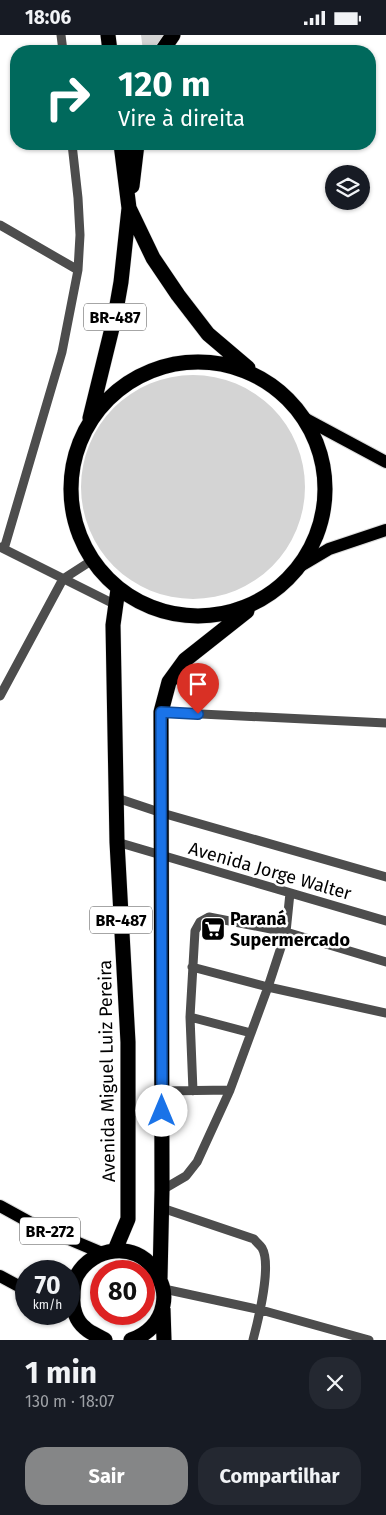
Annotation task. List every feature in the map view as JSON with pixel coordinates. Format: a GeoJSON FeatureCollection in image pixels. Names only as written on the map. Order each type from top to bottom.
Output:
{"type":"FeatureCollection","features":[{"type":"Feature","properties":{"kind":"highway","name":"BR-487"},"geometry":{"type":"LineString","coordinates":[[88,424],[115,317],[121,282],[129,208],[122,150]]}},
{"type":"Feature","properties":{"kind":"highway"},"geometry":{"type":"LineString","coordinates":[[129,208],[137,150]]}},
{"type":"Feature","properties":{"kind":"highway","name":"BR-487"},"geometry":{"type":"LineString","coordinates":[[129,208],[152,258],[178,295],[208,333],[259,377]]}},
{"type":"Feature","properties":{"kind":"highway"},"geometry":{"type":"LineString","coordinates":[[196,361],[228,365],[259,377],[284,395],[304,418],[321,454],[326,492],[320,530],[302,565],[280,588],[253,605],[219,616],[183,616],[149,607],[118,589],[91,561],[72,505],[73,463],[88,424],[108,398],[134,379],[164,366],[196,361]]}},
{"type":"Feature","properties":{"kind":"highway","name":"Avenida Miguel Luiz Pereira"},"geometry":{"type":"LineString","coordinates":[[109,1251],[128,1219],[128,1042],[117,842],[113,625],[118,589]]}},
{"type":"Feature","properties":{"kind":"highway","name":"BR-487"},"geometry":{"type":"LineString","coordinates":[[162,1284],[161,712],[169,682],[186,660],[253,605]]}},
{"type":"Feature","properties":{"kind":"highway"},"geometry":{"type":"LineString","coordinates":[[80,1270],[87,1261],[109,1251],[133,1252],[150,1263],[162,1284],[164,1340]]}},
{"type":"Feature","properties":{"kind":"highway"},"geometry":{"type":"LineString","coordinates":[[131,1340],[149,1330],[158,1320],[163,1305]]}},
{"type":"Feature","properties":{"kind":"highway"},"geometry":{"type":"LineString","coordinates":[[80,1323],[84,1328],[105,1340]]}},
{"type":"Feature","properties":{"kind":"main road"},"geometry":{"type":"LineString","coordinates":[[304,418],[386,462]]}},
{"type":"Feature","properties":{"kind":"main road"},"geometry":{"type":"LineString","coordinates":[[302,565],[329,549],[386,530]]}},
{"type":"Feature","properties":{"kind":"main road","name":"BR-272"},"geometry":{"type":"LineString","coordinates":[[0,1206],[31,1223],[109,1251]]}},
{"type":"Feature","properties":{"kind":"main road"},"geometry":{"type":"LineString","coordinates":[[0,1276],[15,1284]]}},
{"type":"Feature","properties":{"kind":"street"},"geometry":{"type":"LineString","coordinates":[[73,150],[80,235],[78,270],[62,352],[2,548],[116,605]]}},
{"type":"Feature","properties":{"kind":"street"},"geometry":{"type":"LineString","coordinates":[[0,225],[78,270]]}},
{"type":"Feature","properties":{"kind":"street"},"geometry":{"type":"LineString","coordinates":[[0,696],[63,579],[91,561]]}},
{"type":"Feature","properties":{"kind":"street"},"geometry":{"type":"LineString","coordinates":[[161,712],[386,723]]}},
{"type":"Feature","properties":{"kind":"street","name":"Avenida Jorge Walter"},"geometry":{"type":"LineString","coordinates":[[117,798],[162,813],[386,877]]}},
{"type":"Feature","properties":{"kind":"street","name":"Avenida Jorge Walter"},"geometry":{"type":"LineString","coordinates":[[117,842],[162,857],[386,921]]}},
{"type":"Feature","properties":{"kind":"street"},"geometry":{"type":"LineString","coordinates":[[162,1190],[186,1176],[197,1162],[230,1090],[286,932],[290,893]]}},
{"type":"Feature","properties":{"kind":"street"},"geometry":{"type":"LineString","coordinates":[[193,1091],[190,1017],[192,967],[195,931],[200,923],[209,917],[286,932],[386,962]]}},
{"type":"Feature","properties":{"kind":"street"},"geometry":{"type":"LineString","coordinates":[[192,967],[268,987],[386,1013]]}},
{"type":"Feature","properties":{"kind":"street"},"geometry":{"type":"LineString","coordinates":[[190,1017],[251,1033]]}},
{"type":"Feature","properties":{"kind":"street"},"geometry":{"type":"LineString","coordinates":[[162,1091],[230,1090]]}},
{"type":"Feature","properties":{"kind":"street"},"geometry":{"type":"LineString","coordinates":[[162,1208],[254,1239],[263,1249],[266,1264],[261,1310],[253,1340]]}},
{"type":"Feature","properties":{"kind":"street"},"geometry":{"type":"LineString","coordinates":[[162,1284],[369,1340]]}},
{"type":"Feature","properties":{"kind":"shaded area"},"geometry":{"type":"Polygon","coordinates":[[[141,35],[164,35],[156,45],[142,45],[141,35]]]}},
{"type":"Feature","properties":{"kind":"shaded area"},"geometry":{"type":"Polygon","coordinates":[[[193,375],[215,377],[246,388],[272,408],[292,434],[303,465],[305,487],[303,509],[292,540],[272,566],[246,586],[215,597],[193,599],[171,597],[140,586],[114,566],[94,540],[83,509],[81,487],[83,465],[94,434],[114,408],[140,388],[171,377],[193,375]]]}},
{"type":"Feature","properties":{"kind":"place","name":"Paraná Supermercado"},"geometry":{"type":"Point","coordinates":[213,929]}},
{"type":"Feature","properties":{"kind":"route"},"geometry":{"type":"LineString","coordinates":[[162,1111],[161,712],[198,714]]}}]}
